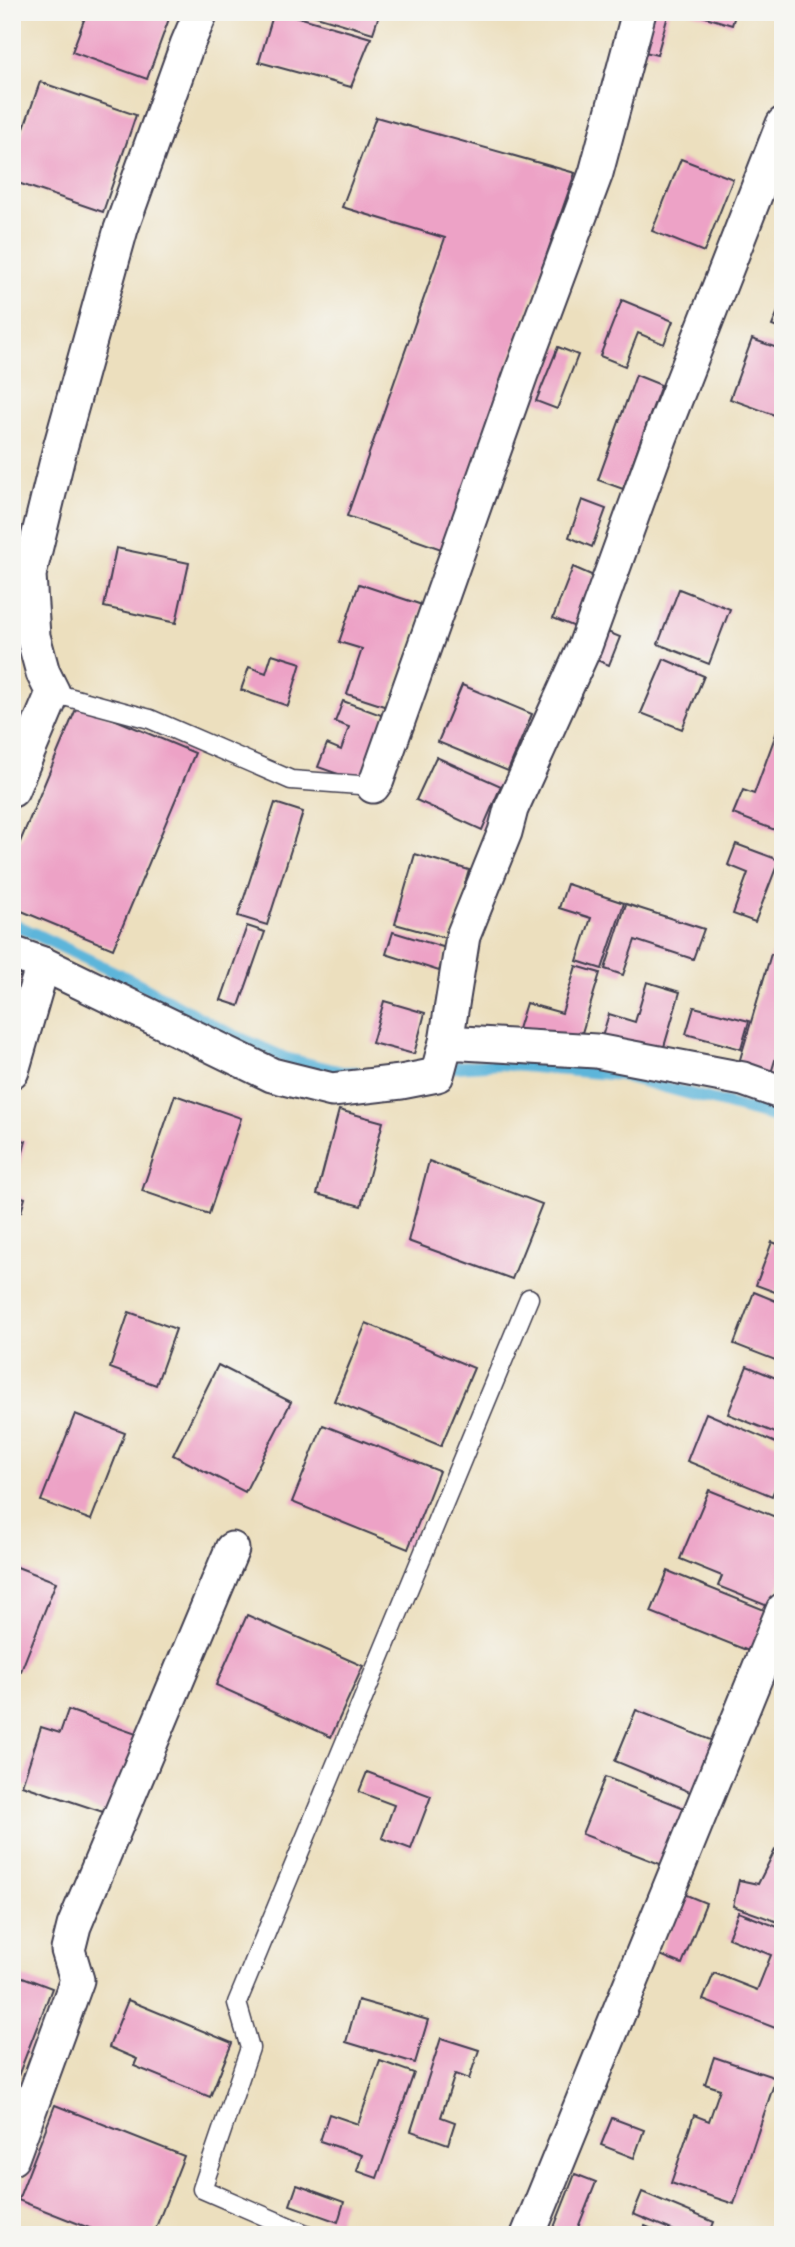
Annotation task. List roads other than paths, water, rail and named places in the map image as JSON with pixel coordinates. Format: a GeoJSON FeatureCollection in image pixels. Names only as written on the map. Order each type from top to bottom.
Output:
{"type":"FeatureCollection","features":[{"type":"Feature","properties":{"kind":"street"},"geometry":{"type":"LineString","coordinates":[[12,790],[53,693],[43,673],[33,636],[29,575],[60,448],[121,229],[201,12]]}},
{"type":"Feature","properties":{"kind":"street"},"geometry":{"type":"LineString","coordinates":[[373,786],[596,173],[639,12]]}},
{"type":"Feature","properties":{"kind":"street"},"geometry":{"type":"LineString","coordinates":[[12,1071],[27,958],[272,1075],[332,1090],[437,1075],[446,1042],[463,936],[505,832],[511,809],[585,646],[661,436],[783,124]]}},
{"type":"Feature","properties":{"kind":"street"},"geometry":{"type":"LineString","coordinates":[[446,1042],[596,1051],[743,1079],[783,1093]]}},
{"type":"Feature","properties":{"kind":"street"},"geometry":{"type":"LineString","coordinates":[[12,2158],[78,1980],[68,1950],[74,1926],[232,1549]]}},
{"type":"Feature","properties":{"kind":"street"},"geometry":{"type":"LineString","coordinates":[[528,2235],[783,1611]]}},
{"type":"Feature","properties":{"kind":"lane"},"geometry":{"type":"LineString","coordinates":[[53,693],[150,719],[291,780],[373,786]]}},
{"type":"Feature","properties":{"kind":"lane"},"geometry":{"type":"LineString","coordinates":[[308,2235],[202,2189],[250,2048],[237,2003],[529,1298]]}},
{"type":"Feature","properties":{"kind":"waterway"},"geometry":{"type":"LineString","coordinates":[[12,923],[139,984],[220,1029],[285,1058],[342,1072],[356,1072]]}},
{"type":"Feature","properties":{"kind":"waterway"},"geometry":{"type":"LineString","coordinates":[[441,1068],[500,1064],[620,1075],[783,1119]]}}]}
